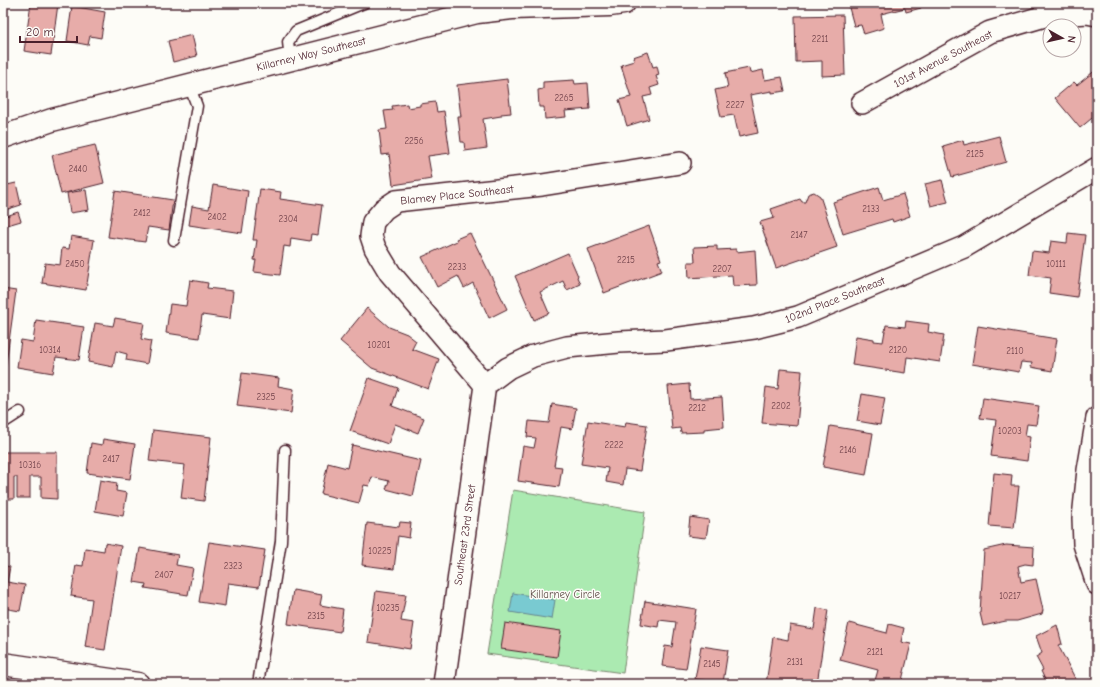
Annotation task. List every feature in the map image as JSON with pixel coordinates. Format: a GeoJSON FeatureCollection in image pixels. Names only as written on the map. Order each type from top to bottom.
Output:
{"type":"FeatureCollection","features":[{"type":"Feature","properties":{"kind":"street","name":"Killarney Way Southeast"},"geometry":{"type":"LineString","coordinates":[[3,137],[52,120],[477,12],[512,8],[624,3]]}},
{"type":"Feature","properties":{"kind":"street","name":"101st Avenue Southeast"},"geometry":{"type":"LineString","coordinates":[[862,103],[990,32],[1045,16],[1087,13],[1097,15]]}},
{"type":"Feature","properties":{"kind":"street","name":"Blarney Place Southeast"},"geometry":{"type":"LineString","coordinates":[[485,385],[390,273],[375,248],[371,236],[373,222],[384,209],[396,201],[542,185],[680,163]]}},
{"type":"Feature","properties":{"kind":"street","name":"102nd Place Southeast"},"geometry":{"type":"LineString","coordinates":[[485,385],[508,368],[533,356],[567,347],[619,342],[666,340],[754,328],[798,317],[964,247],[1097,168]]}},
{"type":"Feature","properties":{"kind":"street","name":"Southeast 23rd Street"},"geometry":{"type":"LineString","coordinates":[[444,684],[485,385]]}},
{"type":"Feature","properties":{"kind":"street"},"geometry":{"type":"LineString","coordinates":[[1097,418],[1088,470],[1083,518],[1084,544],[1097,584]]}},
{"type":"Feature","properties":{"kind":"street"},"geometry":{"type":"LineString","coordinates":[[3,664],[68,679],[138,684]]}},
{"type":"Feature","properties":{"kind":"lane"},"geometry":{"type":"LineString","coordinates":[[290,59],[288,42],[296,31],[364,3]]}},
{"type":"Feature","properties":{"kind":"lane"},"geometry":{"type":"LineString","coordinates":[[174,240],[197,106],[189,85]]}},
{"type":"Feature","properties":{"kind":"lane"},"geometry":{"type":"LineString","coordinates":[[3,423],[20,412]]}},
{"type":"Feature","properties":{"kind":"lane"},"geometry":{"type":"LineString","coordinates":[[258,684],[281,541],[285,450]]}},
{"type":"Feature","properties":{"kind":"green space","name":"Killarney Circle"},"geometry":{"type":"Polygon","coordinates":[[[513,490],[645,512],[623,673],[487,654],[513,490]]]}},
{"type":"Feature","properties":{"kind":"water"},"geometry":{"type":"Polygon","coordinates":[[[513,593],[555,600],[552,619],[510,612],[513,593]]]}},
{"type":"Feature","properties":{"kind":"building"},"geometry":{"type":"Polygon","coordinates":[[[31,3],[58,4],[51,55],[24,51],[31,3]]]}},
{"type":"Feature","properties":{"kind":"building"},"geometry":{"type":"Polygon","coordinates":[[[920,3],[921,8],[906,12],[905,8],[881,14],[884,28],[864,34],[861,25],[854,26],[848,4],[920,3]]]}},
{"type":"Feature","properties":{"kind":"building"},"geometry":{"type":"Polygon","coordinates":[[[72,6],[105,12],[101,38],[90,36],[88,45],[67,41],[72,6]]]}},
{"type":"Feature","properties":{"kind":"building"},"geometry":{"type":"Polygon","coordinates":[[[843,15],[845,75],[822,76],[822,61],[796,62],[795,16],[843,15]]]}},
{"type":"Feature","properties":{"kind":"building"},"geometry":{"type":"Polygon","coordinates":[[[192,35],[197,56],[173,62],[168,41],[192,35]]]}},
{"type":"Feature","properties":{"kind":"building"},"geometry":{"type":"Polygon","coordinates":[[[648,52],[653,67],[657,66],[659,75],[656,76],[659,85],[650,88],[652,95],[643,97],[649,119],[627,126],[619,100],[631,97],[621,65],[634,61],[633,57],[648,52]]]}},
{"type":"Feature","properties":{"kind":"building"},"geometry":{"type":"Polygon","coordinates":[[[749,68],[750,73],[763,70],[765,80],[782,77],[785,91],[772,93],[772,91],[750,95],[758,133],[739,137],[734,115],[721,117],[715,90],[728,87],[725,73],[749,68]]]}},
{"type":"Feature","properties":{"kind":"building"},"geometry":{"type":"Polygon","coordinates":[[[1097,69],[1097,114],[1080,128],[1055,98],[1074,82],[1077,85],[1097,69]]]}},
{"type":"Feature","properties":{"kind":"building"},"geometry":{"type":"Polygon","coordinates":[[[507,79],[511,113],[483,119],[487,148],[465,151],[464,142],[461,142],[458,117],[461,117],[457,85],[507,79]]]}},
{"type":"Feature","properties":{"kind":"building"},"geometry":{"type":"Polygon","coordinates":[[[574,80],[575,84],[588,83],[590,109],[565,111],[566,117],[545,119],[544,107],[539,107],[538,90],[543,89],[543,82],[574,80]]]}},
{"type":"Feature","properties":{"kind":"building"},"geometry":{"type":"Polygon","coordinates":[[[435,102],[437,112],[444,111],[450,153],[428,156],[432,179],[393,185],[389,154],[382,155],[379,130],[387,129],[384,111],[393,110],[392,106],[407,104],[408,108],[420,106],[420,104],[435,102]]]}},
{"type":"Feature","properties":{"kind":"building"},"geometry":{"type":"Polygon","coordinates":[[[999,136],[1006,162],[952,177],[943,146],[963,140],[964,145],[999,136]]]}},
{"type":"Feature","properties":{"kind":"building"},"geometry":{"type":"Polygon","coordinates":[[[95,145],[104,183],[61,194],[52,155],[95,145]]]}},
{"type":"Feature","properties":{"kind":"building"},"geometry":{"type":"Polygon","coordinates":[[[942,180],[948,202],[931,206],[925,184],[942,180]]]}},
{"type":"Feature","properties":{"kind":"building"},"geometry":{"type":"Polygon","coordinates":[[[16,183],[21,205],[5,210],[6,216],[18,212],[21,221],[4,226],[5,228],[3,228],[3,186],[16,183]]]}},
{"type":"Feature","properties":{"kind":"building"},"geometry":{"type":"Polygon","coordinates":[[[213,185],[248,191],[242,233],[189,225],[192,206],[209,209],[213,185]]]}},
{"type":"Feature","properties":{"kind":"building"},"geometry":{"type":"Polygon","coordinates":[[[879,187],[883,200],[903,194],[910,216],[893,222],[892,219],[843,234],[833,202],[879,187]]]}},
{"type":"Feature","properties":{"kind":"building"},"geometry":{"type":"Polygon","coordinates":[[[260,189],[281,192],[280,199],[322,205],[318,235],[311,234],[310,241],[291,238],[290,247],[284,246],[280,275],[254,272],[257,240],[253,240],[260,189]]]}},
{"type":"Feature","properties":{"kind":"building"},"geometry":{"type":"Polygon","coordinates":[[[86,190],[89,210],[70,213],[67,193],[86,190]]]}},
{"type":"Feature","properties":{"kind":"building"},"geometry":{"type":"Polygon","coordinates":[[[115,191],[173,200],[169,230],[148,227],[145,242],[108,237],[115,191]]]}},
{"type":"Feature","properties":{"kind":"building"},"geometry":{"type":"Polygon","coordinates":[[[814,192],[820,196],[837,247],[776,268],[760,222],[774,218],[771,209],[800,199],[802,202],[805,202],[808,194],[814,192]]]}},
{"type":"Feature","properties":{"kind":"building"},"geometry":{"type":"Polygon","coordinates":[[[649,226],[661,260],[658,261],[662,271],[604,293],[588,249],[649,226]]]}},
{"type":"Feature","properties":{"kind":"building"},"geometry":{"type":"Polygon","coordinates":[[[470,233],[507,309],[489,318],[473,283],[464,288],[458,276],[437,287],[422,257],[457,241],[456,239],[470,233]]]}},
{"type":"Feature","properties":{"kind":"building"},"geometry":{"type":"Polygon","coordinates":[[[1068,233],[1085,235],[1077,297],[1049,293],[1051,278],[1029,275],[1032,251],[1049,253],[1051,241],[1067,243],[1068,233]]]}},
{"type":"Feature","properties":{"kind":"building"},"geometry":{"type":"Polygon","coordinates":[[[71,236],[94,240],[86,290],[42,283],[45,263],[60,265],[62,248],[69,249],[71,236]]]}},
{"type":"Feature","properties":{"kind":"building"},"geometry":{"type":"Polygon","coordinates":[[[717,246],[717,250],[736,249],[736,252],[755,250],[757,285],[733,286],[732,275],[689,278],[688,262],[695,262],[694,247],[717,246]]]}},
{"type":"Feature","properties":{"kind":"building"},"geometry":{"type":"Polygon","coordinates":[[[568,253],[580,284],[567,290],[563,281],[540,292],[549,313],[534,320],[515,276],[568,253]]]}},
{"type":"Feature","properties":{"kind":"building"},"geometry":{"type":"Polygon","coordinates":[[[190,280],[208,283],[207,288],[233,291],[230,319],[202,315],[199,338],[166,333],[170,304],[186,306],[190,280]]]}},
{"type":"Feature","properties":{"kind":"building"},"geometry":{"type":"Polygon","coordinates":[[[3,289],[16,291],[4,378],[3,378],[3,289]]]}},
{"type":"Feature","properties":{"kind":"building"},"geometry":{"type":"Polygon","coordinates":[[[367,308],[389,327],[407,334],[416,341],[412,349],[439,359],[428,389],[372,368],[340,341],[367,308]]]}},
{"type":"Feature","properties":{"kind":"building"},"geometry":{"type":"Polygon","coordinates":[[[115,318],[144,323],[141,339],[151,341],[147,364],[126,360],[127,354],[116,351],[113,367],[88,362],[95,323],[113,326],[115,318]]]}},
{"type":"Feature","properties":{"kind":"building"},"geometry":{"type":"Polygon","coordinates":[[[36,320],[84,327],[79,360],[56,357],[53,373],[17,367],[21,340],[33,342],[36,320]]]}},
{"type":"Feature","properties":{"kind":"building"},"geometry":{"type":"Polygon","coordinates":[[[906,321],[929,324],[928,332],[944,335],[940,362],[907,357],[905,373],[852,365],[856,336],[883,342],[886,325],[905,327],[906,321]]]}},
{"type":"Feature","properties":{"kind":"building"},"geometry":{"type":"Polygon","coordinates":[[[978,326],[1057,339],[1052,371],[1031,367],[1032,363],[1021,362],[1019,372],[972,364],[978,326]]]}},
{"type":"Feature","properties":{"kind":"building"},"geometry":{"type":"Polygon","coordinates":[[[780,369],[802,371],[797,426],[762,423],[766,387],[778,389],[780,369]]]}},
{"type":"Feature","properties":{"kind":"building"},"geometry":{"type":"Polygon","coordinates":[[[242,373],[279,378],[278,386],[294,389],[291,413],[237,406],[242,373]]]}},
{"type":"Feature","properties":{"kind":"building"},"geometry":{"type":"Polygon","coordinates":[[[369,378],[398,388],[392,406],[424,418],[418,433],[395,424],[388,444],[350,431],[369,378]]]}},
{"type":"Feature","properties":{"kind":"building"},"geometry":{"type":"Polygon","coordinates":[[[689,384],[690,399],[722,397],[724,427],[704,429],[704,432],[681,433],[680,428],[672,429],[668,386],[689,384]]]}},
{"type":"Feature","properties":{"kind":"building"},"geometry":{"type":"Polygon","coordinates":[[[862,394],[885,398],[880,425],[857,421],[862,394]]]}},
{"type":"Feature","properties":{"kind":"building"},"geometry":{"type":"Polygon","coordinates":[[[983,398],[1039,406],[1036,425],[1027,424],[1025,436],[1030,437],[1027,461],[991,456],[996,420],[980,418],[983,398]]]}},
{"type":"Feature","properties":{"kind":"building"},"geometry":{"type":"Polygon","coordinates":[[[552,404],[576,408],[572,429],[561,427],[554,466],[562,467],[559,487],[518,481],[523,446],[534,448],[536,438],[527,437],[529,421],[549,423],[552,404]]]}},
{"type":"Feature","properties":{"kind":"building"},"geometry":{"type":"Polygon","coordinates":[[[588,421],[625,427],[626,422],[647,425],[640,471],[625,469],[623,485],[606,482],[608,468],[581,464],[588,421]]]}},
{"type":"Feature","properties":{"kind":"building"},"geometry":{"type":"Polygon","coordinates":[[[830,426],[873,433],[866,475],[823,467],[830,426]]]}},
{"type":"Feature","properties":{"kind":"building"},"geometry":{"type":"Polygon","coordinates":[[[153,430],[211,437],[204,501],[181,498],[185,465],[149,461],[153,430]]]}},
{"type":"Feature","properties":{"kind":"building"},"geometry":{"type":"Polygon","coordinates":[[[103,439],[135,444],[130,479],[87,473],[91,443],[102,445],[103,439]]]}},
{"type":"Feature","properties":{"kind":"building"},"geometry":{"type":"Polygon","coordinates":[[[352,445],[421,461],[413,496],[386,489],[389,481],[372,477],[369,486],[364,485],[359,503],[321,494],[328,463],[347,468],[352,445]]]}},
{"type":"Feature","properties":{"kind":"building"},"geometry":{"type":"Polygon","coordinates":[[[3,452],[57,452],[57,499],[41,498],[41,477],[30,477],[30,498],[17,498],[17,477],[14,477],[14,499],[3,499],[3,452]]]}},
{"type":"Feature","properties":{"kind":"building"},"geometry":{"type":"Polygon","coordinates":[[[994,473],[1012,475],[1011,486],[1019,486],[1014,528],[989,526],[994,473]]]}},
{"type":"Feature","properties":{"kind":"building"},"geometry":{"type":"Polygon","coordinates":[[[100,480],[117,483],[116,491],[127,493],[123,516],[95,511],[100,480]]]}},
{"type":"Feature","properties":{"kind":"building"},"geometry":{"type":"Polygon","coordinates":[[[690,517],[709,520],[706,538],[688,536],[690,517]]]}},
{"type":"Feature","properties":{"kind":"building"},"geometry":{"type":"Polygon","coordinates":[[[400,522],[411,523],[409,538],[398,536],[394,569],[362,565],[367,523],[399,527],[400,522]]]}},
{"type":"Feature","properties":{"kind":"building"},"geometry":{"type":"Polygon","coordinates":[[[209,542],[265,550],[259,587],[228,583],[225,606],[199,602],[209,542]]]}},
{"type":"Feature","properties":{"kind":"building"},"geometry":{"type":"Polygon","coordinates":[[[105,543],[121,546],[105,650],[85,647],[92,599],[71,596],[76,565],[83,566],[85,548],[104,551],[105,543]]]}},
{"type":"Feature","properties":{"kind":"building"},"geometry":{"type":"Polygon","coordinates":[[[1006,545],[1034,547],[1033,565],[1025,564],[1018,566],[1021,582],[1036,579],[1043,610],[1042,614],[1017,621],[1006,621],[983,626],[980,613],[984,550],[1006,545]]]}},
{"type":"Feature","properties":{"kind":"building"},"geometry":{"type":"Polygon","coordinates":[[[140,548],[178,555],[176,565],[193,568],[188,595],[145,588],[146,584],[134,582],[140,548]]]}},
{"type":"Feature","properties":{"kind":"building"},"geometry":{"type":"Polygon","coordinates":[[[3,565],[10,567],[7,582],[25,585],[20,611],[3,608],[3,565]]]}},
{"type":"Feature","properties":{"kind":"building"},"geometry":{"type":"Polygon","coordinates":[[[293,590],[322,595],[320,605],[343,609],[340,632],[288,624],[293,590]]]}},
{"type":"Feature","properties":{"kind":"building"},"geometry":{"type":"Polygon","coordinates":[[[376,591],[406,595],[401,621],[414,623],[410,649],[368,642],[376,591]]]}},
{"type":"Feature","properties":{"kind":"building"},"geometry":{"type":"Polygon","coordinates":[[[645,601],[696,609],[686,669],[662,666],[665,646],[672,647],[676,622],[659,620],[658,627],[641,624],[645,601]]]}},
{"type":"Feature","properties":{"kind":"building"},"geometry":{"type":"Polygon","coordinates":[[[817,608],[828,610],[817,684],[766,684],[773,637],[788,640],[790,625],[814,629],[817,608]]]}},
{"type":"Feature","properties":{"kind":"building"},"geometry":{"type":"Polygon","coordinates":[[[505,623],[561,631],[557,657],[501,649],[505,623]]]}},
{"type":"Feature","properties":{"kind":"building"},"geometry":{"type":"Polygon","coordinates":[[[849,623],[887,633],[889,624],[904,628],[901,642],[911,644],[901,684],[874,684],[878,670],[840,660],[849,623]]]}},
{"type":"Feature","properties":{"kind":"building"},"geometry":{"type":"Polygon","coordinates":[[[1057,625],[1062,644],[1058,645],[1078,684],[1047,684],[1041,671],[1043,670],[1036,657],[1042,653],[1036,636],[1057,625]]]}},
{"type":"Feature","properties":{"kind":"building"},"geometry":{"type":"Polygon","coordinates":[[[701,646],[728,650],[723,683],[695,679],[701,646]]]}}]}
